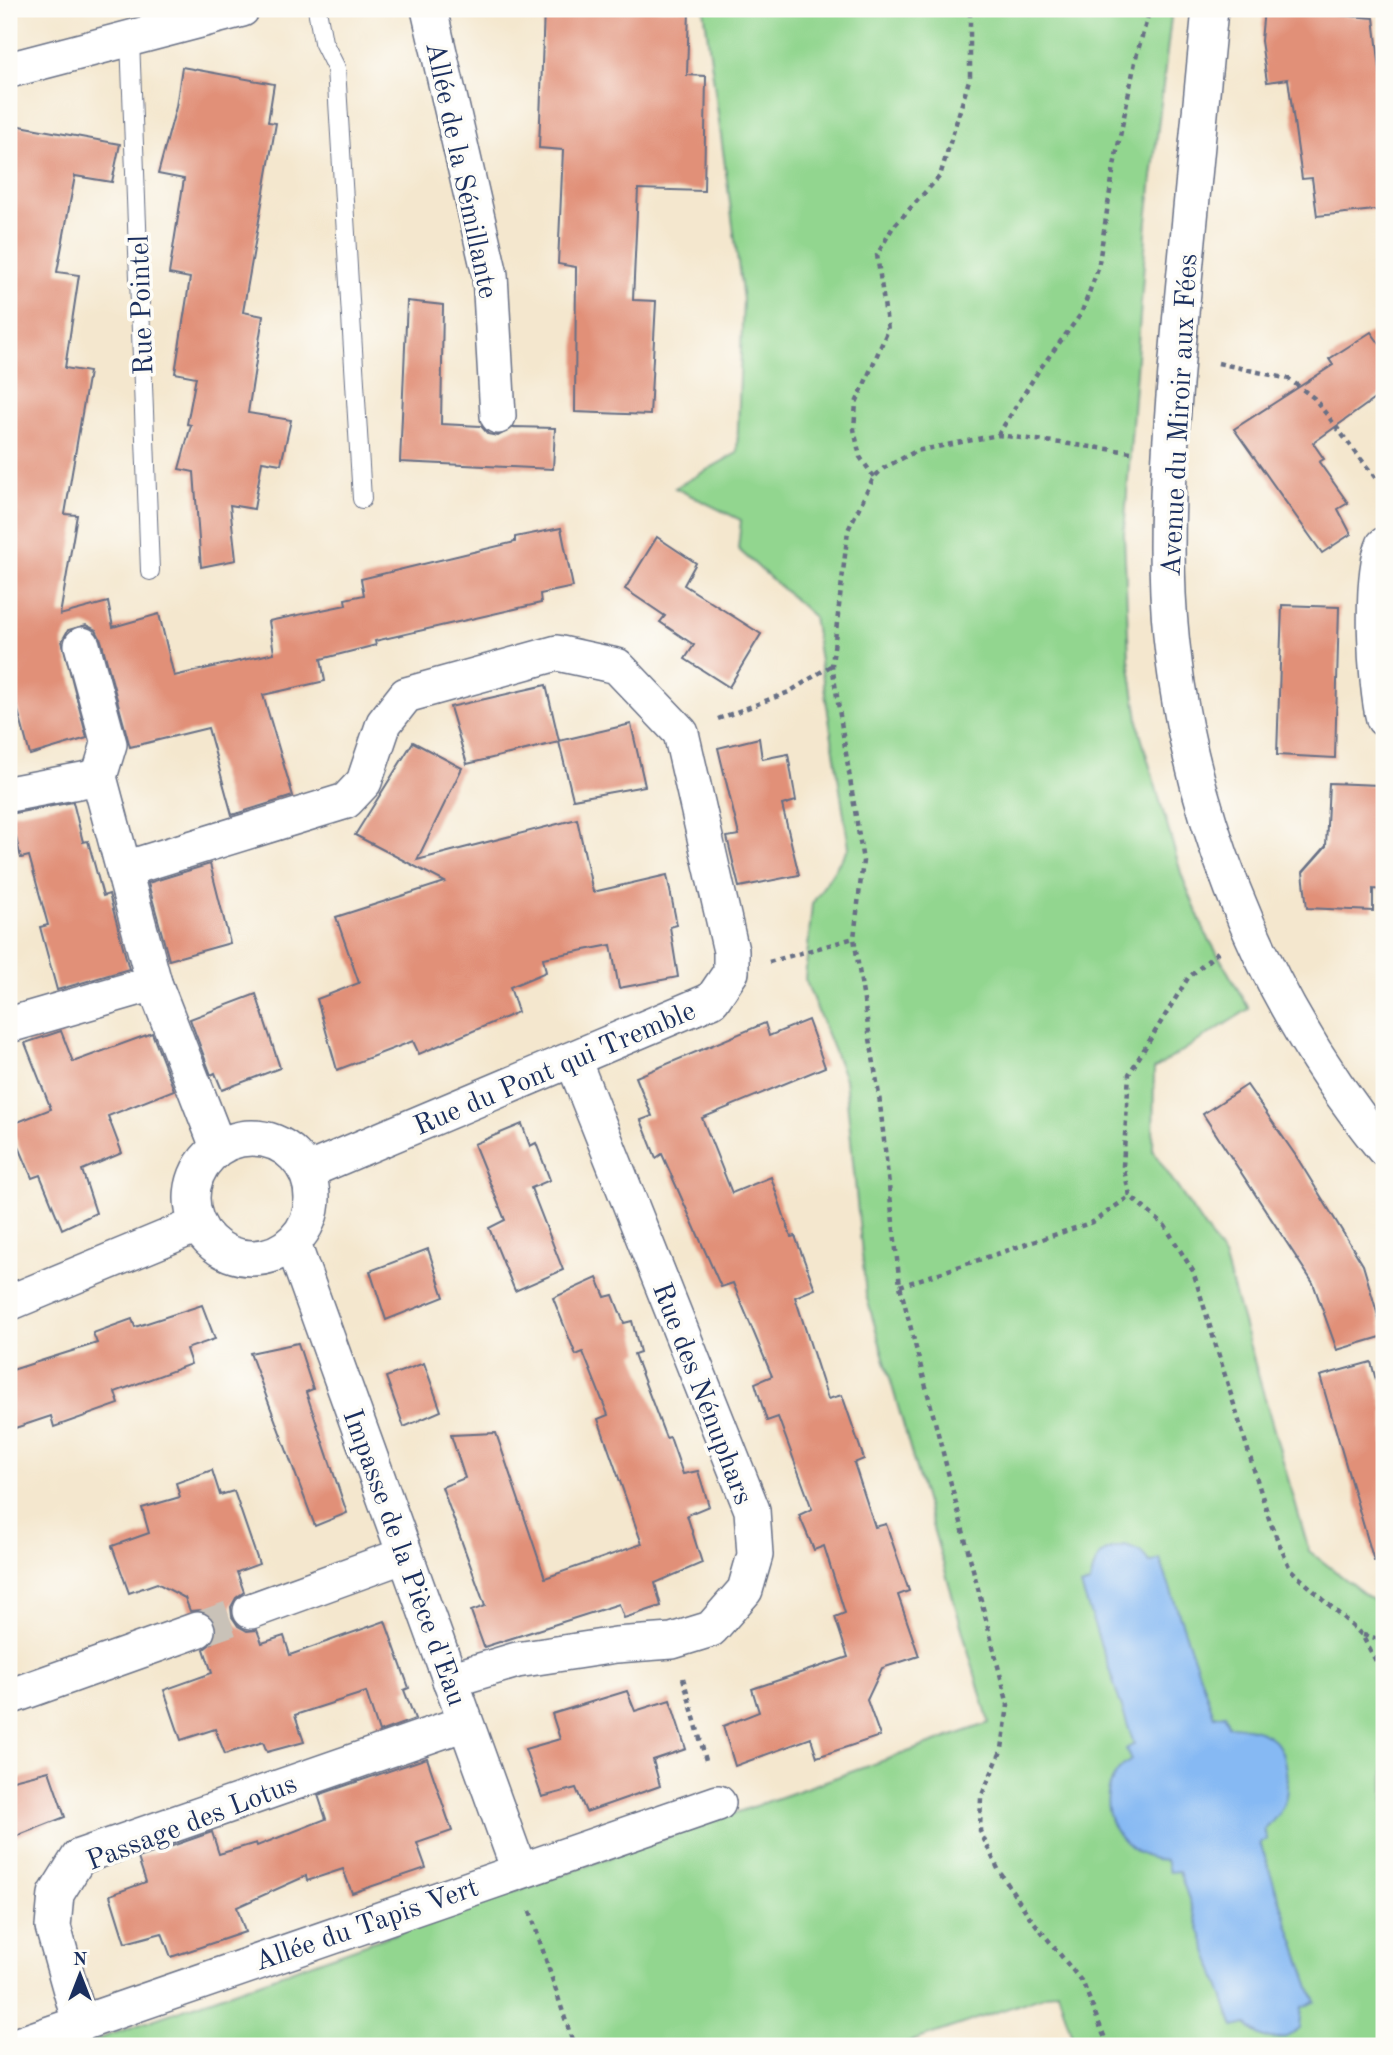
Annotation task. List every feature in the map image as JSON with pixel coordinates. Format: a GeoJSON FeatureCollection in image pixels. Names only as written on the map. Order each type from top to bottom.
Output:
{"type":"FeatureCollection","features":[{"type":"Feature","properties":{"kind":"street"},"geometry":{"type":"LineString","coordinates":[[9,70],[242,9]]}},
{"type":"Feature","properties":{"kind":"street","name":"Allée de la Sémillante"},"geometry":{"type":"LineString","coordinates":[[429,9],[489,275],[498,416]]}},
{"type":"Feature","properties":{"kind":"street","name":"Avenue du Miroir aux Fées"},"geometry":{"type":"LineString","coordinates":[[1210,9],[1170,457],[1168,596],[1189,743],[1212,831],[1248,926],[1272,979],[1320,1062],[1384,1149]]}},
{"type":"Feature","properties":{"kind":"street"},"geometry":{"type":"LineString","coordinates":[[1384,545],[1376,606],[1379,700],[1384,719]]}},
{"type":"Feature","properties":{"kind":"street"},"geometry":{"type":"LineString","coordinates":[[82,645],[109,744],[99,777],[154,984],[218,1147]]}},
{"type":"Feature","properties":{"kind":"street"},"geometry":{"type":"LineString","coordinates":[[125,869],[346,802],[364,782],[384,723],[406,695],[557,653],[617,666],[681,733],[731,951],[731,972]]}},
{"type":"Feature","properties":{"kind":"street"},"geometry":{"type":"LineString","coordinates":[[9,793],[99,777]]}},
{"type":"Feature","properties":{"kind":"street","name":"Rue du Pont qui Tremble"},"geometry":{"type":"LineString","coordinates":[[307,1171],[712,1000],[731,972]]}},
{"type":"Feature","properties":{"kind":"street"},"geometry":{"type":"LineString","coordinates":[[9,1025],[154,984]]}},
{"type":"Feature","properties":{"kind":"street","name":"Rue des Nénuphars"},"geometry":{"type":"LineString","coordinates":[[450,1681],[517,1661],[616,1645],[673,1640],[711,1629],[745,1590],[755,1555],[752,1510],[573,1060]]}},
{"type":"Feature","properties":{"kind":"street"},"geometry":{"type":"LineString","coordinates":[[251,1137],[284,1146],[307,1171],[313,1197],[309,1222],[293,1244],[259,1259],[223,1253],[197,1225],[190,1197],[198,1168],[218,1147],[251,1137]]}},
{"type":"Feature","properties":{"kind":"street"},"geometry":{"type":"LineString","coordinates":[[9,1303],[197,1225]]}},
{"type":"Feature","properties":{"kind":"street","name":"Impasse de la Pièce d'Eau"},"geometry":{"type":"LineString","coordinates":[[293,1244],[519,1870]]}},
{"type":"Feature","properties":{"kind":"street"},"geometry":{"type":"LineString","coordinates":[[251,1611],[405,1555]]}},
{"type":"Feature","properties":{"kind":"street"},"geometry":{"type":"LineString","coordinates":[[9,1697],[197,1630]]}},
{"type":"Feature","properties":{"kind":"street","name":"Passage des Lotus"},"geometry":{"type":"LineString","coordinates":[[80,2023],[53,1927],[57,1894],[79,1857],[466,1723]]}},
{"type":"Feature","properties":{"kind":"street","name":"Allée du Tapis Vert"},"geometry":{"type":"LineString","coordinates":[[15,2046],[718,1802]]}},
{"type":"Feature","properties":{"kind":"lane"},"geometry":{"type":"LineString","coordinates":[[317,9],[323,42],[337,68],[362,499]]}},
{"type":"Feature","properties":{"kind":"lane","name":"Rue Pointel"},"geometry":{"type":"LineString","coordinates":[[130,39],[150,571]]}},
{"type":"Feature","properties":{"kind":"path"},"geometry":{"type":"LineString","coordinates":[[874,477],[860,457],[854,429],[856,403],[888,330],[877,255],[893,227],[940,176],[970,77],[970,9]]}},
{"type":"Feature","properties":{"kind":"path"},"geometry":{"type":"LineString","coordinates":[[998,435],[1039,370],[1081,314],[1098,270],[1120,139],[1150,9]]}},
{"type":"Feature","properties":{"kind":"path"},"geometry":{"type":"LineString","coordinates":[[1178,355],[1289,379],[1314,398],[1384,489]]}},
{"type":"Feature","properties":{"kind":"path"},"geometry":{"type":"LineString","coordinates":[[1108,2046],[1083,1983],[1029,1916],[999,1871],[981,1831],[981,1797],[1002,1749],[1008,1705],[900,1286],[879,1095],[854,938],[863,861],[832,665],[848,530],[874,477],[916,451],[998,435],[1170,457]]}},
{"type":"Feature","properties":{"kind":"path"},"geometry":{"type":"LineString","coordinates":[[681,733],[789,692],[832,665]]}},
{"type":"Feature","properties":{"kind":"path"},"geometry":{"type":"LineString","coordinates":[[1248,926],[1188,978],[1129,1074],[1123,1166],[1130,1196],[1165,1226],[1193,1271],[1270,1522],[1290,1569],[1362,1635],[1384,1676]]}},
{"type":"Feature","properties":{"kind":"path"},"geometry":{"type":"LineString","coordinates":[[731,972],[854,938]]}},
{"type":"Feature","properties":{"kind":"path"},"geometry":{"type":"LineString","coordinates":[[900,1286],[1093,1222],[1130,1196]]}},
{"type":"Feature","properties":{"kind":"path"},"geometry":{"type":"LineString","coordinates":[[1362,1635],[1384,1640]]}},
{"type":"Feature","properties":{"kind":"path"},"geometry":{"type":"LineString","coordinates":[[673,1640],[718,1802]]}},
{"type":"Feature","properties":{"kind":"path"},"geometry":{"type":"LineString","coordinates":[[519,1870],[574,2046]]}},
{"type":"Feature","properties":{"kind":"green space"},"geometry":{"type":"Polygon","coordinates":[[[704,9],[1172,9],[1147,221],[1124,534],[1129,659],[1140,733],[1182,876],[1205,932],[1249,1009],[1154,1069],[1153,1151],[1224,1257],[1309,1551],[1384,1609],[1384,2046],[1075,2046],[1058,1991],[898,2046],[79,2046],[989,1723],[866,1295],[845,1079],[805,979],[812,904],[849,847],[813,616],[738,549],[741,520],[675,488],[737,453],[743,300],[704,9]]]}},
{"type":"Feature","properties":{"kind":"water"},"geometry":{"type":"Polygon","coordinates":[[[1126,1546],[1141,1552],[1150,1563],[1160,1559],[1214,1716],[1225,1714],[1228,1726],[1250,1728],[1266,1734],[1276,1742],[1283,1758],[1287,1778],[1286,1797],[1276,1818],[1264,1829],[1267,1840],[1260,1843],[1315,2002],[1302,2007],[1300,2029],[1285,2038],[1265,2038],[1246,2024],[1234,2027],[1179,1871],[1169,1872],[1166,1860],[1147,1857],[1132,1848],[1119,1836],[1111,1821],[1107,1804],[1109,1788],[1117,1773],[1131,1760],[1126,1749],[1134,1744],[1081,1586],[1090,1583],[1100,1556],[1109,1550],[1126,1546]]]}},
{"type":"Feature","properties":{"kind":"building"},"geometry":{"type":"Polygon","coordinates":[[[544,9],[689,9],[687,75],[706,76],[704,191],[638,189],[633,300],[656,301],[650,415],[575,412],[576,267],[558,264],[563,150],[539,148],[544,9]]]}},
{"type":"Feature","properties":{"kind":"building"},"geometry":{"type":"Polygon","coordinates":[[[1264,9],[1374,18],[1384,104],[1384,209],[1317,216],[1312,178],[1302,179],[1288,79],[1267,82],[1261,41],[1264,9]]]}},
{"type":"Feature","properties":{"kind":"building"},"geometry":{"type":"Polygon","coordinates":[[[182,67],[274,84],[268,122],[276,123],[243,312],[263,316],[248,413],[291,420],[281,464],[262,461],[254,509],[230,505],[236,560],[201,567],[194,472],[179,469],[191,425],[187,424],[196,377],[175,373],[190,278],[169,274],[184,179],[158,174],[176,107],[182,67]]]}},
{"type":"Feature","properties":{"kind":"building"},"geometry":{"type":"Polygon","coordinates":[[[9,124],[120,144],[112,182],[75,176],[57,272],[79,275],[65,368],[89,372],[65,514],[77,515],[60,615],[108,602],[113,627],[159,614],[174,676],[274,653],[269,621],[346,605],[345,599],[364,595],[361,579],[515,542],[515,537],[561,528],[573,587],[540,594],[541,603],[375,641],[376,645],[321,659],[325,681],[263,695],[293,796],[232,815],[208,728],[130,747],[101,640],[96,630],[86,625],[68,630],[62,641],[87,738],[30,755],[17,707],[9,709],[9,124]]]}},
{"type":"Feature","properties":{"kind":"building"},"geometry":{"type":"Polygon","coordinates":[[[407,301],[443,305],[441,424],[481,426],[488,434],[498,436],[514,427],[555,428],[553,469],[400,462],[407,301]]]}},
{"type":"Feature","properties":{"kind":"building"},"geometry":{"type":"Polygon","coordinates":[[[1371,332],[1384,350],[1384,392],[1313,443],[1324,459],[1319,462],[1348,503],[1338,509],[1351,534],[1322,553],[1234,429],[1333,365],[1329,359],[1371,332]]]}},
{"type":"Feature","properties":{"kind":"building"},"geometry":{"type":"Polygon","coordinates":[[[657,537],[696,563],[684,585],[761,634],[729,687],[685,659],[694,645],[660,622],[665,616],[625,589],[657,537]]]}},
{"type":"Feature","properties":{"kind":"building"},"geometry":{"type":"Polygon","coordinates":[[[1282,605],[1339,607],[1335,758],[1277,755],[1282,605]]]}},
{"type":"Feature","properties":{"kind":"building"},"geometry":{"type":"Polygon","coordinates":[[[546,685],[559,741],[631,724],[645,786],[573,799],[559,742],[467,764],[450,707],[546,685]]]}},
{"type":"Feature","properties":{"kind":"building"},"geometry":{"type":"Polygon","coordinates":[[[759,738],[762,759],[788,754],[796,801],[782,805],[799,875],[739,887],[727,837],[739,835],[718,748],[759,738]]]}},
{"type":"Feature","properties":{"kind":"building"},"geometry":{"type":"Polygon","coordinates":[[[413,742],[462,768],[417,860],[577,819],[593,892],[667,875],[677,925],[670,927],[678,977],[619,988],[611,945],[543,958],[546,972],[510,987],[518,1012],[419,1054],[413,1041],[337,1070],[317,999],[359,983],[336,917],[445,882],[355,835],[413,742]]]}},
{"type":"Feature","properties":{"kind":"building"},"geometry":{"type":"Polygon","coordinates":[[[1329,783],[1379,785],[1379,813],[1384,814],[1384,890],[1373,889],[1373,911],[1307,908],[1303,872],[1326,846],[1329,783]]]}},
{"type":"Feature","properties":{"kind":"building"},"geometry":{"type":"Polygon","coordinates":[[[73,802],[83,842],[88,841],[103,896],[109,894],[129,969],[57,990],[40,927],[48,925],[29,856],[21,858],[10,814],[73,802]]]}},
{"type":"Feature","properties":{"kind":"building"},"geometry":{"type":"Polygon","coordinates":[[[210,864],[230,943],[169,960],[148,883],[210,864]]]}},
{"type":"Feature","properties":{"kind":"building"},"geometry":{"type":"Polygon","coordinates":[[[256,994],[280,1068],[222,1090],[215,1073],[211,1075],[190,1019],[256,994]]]}},
{"type":"Feature","properties":{"kind":"building"},"geometry":{"type":"Polygon","coordinates":[[[808,1020],[825,1067],[702,1118],[732,1193],[771,1177],[791,1237],[795,1236],[815,1289],[795,1297],[828,1399],[842,1395],[864,1459],[854,1463],[875,1527],[886,1524],[909,1591],[898,1595],[919,1656],[882,1668],[867,1700],[880,1736],[817,1757],[811,1738],[735,1766],[723,1726],[759,1712],[752,1689],[848,1657],[835,1617],[845,1613],[824,1546],[814,1550],[799,1515],[812,1509],[778,1417],[767,1421],[755,1383],[772,1376],[733,1283],[721,1287],[662,1154],[656,1158],[641,1120],[652,1116],[636,1077],[765,1023],[769,1036],[808,1020]]]}},
{"type":"Feature","properties":{"kind":"building"},"geometry":{"type":"Polygon","coordinates":[[[61,1031],[73,1062],[152,1033],[174,1090],[108,1116],[122,1153],[82,1170],[96,1213],[62,1229],[40,1175],[32,1178],[10,1125],[51,1109],[25,1043],[61,1031]]]}},
{"type":"Feature","properties":{"kind":"building"},"geometry":{"type":"Polygon","coordinates":[[[1247,1085],[1296,1156],[1363,1265],[1384,1336],[1337,1350],[1313,1283],[1203,1114],[1247,1085]]]}},
{"type":"Feature","properties":{"kind":"building"},"geometry":{"type":"Polygon","coordinates":[[[522,1124],[530,1146],[536,1143],[550,1180],[531,1188],[563,1270],[515,1291],[489,1228],[505,1220],[474,1144],[522,1124]]]}},
{"type":"Feature","properties":{"kind":"building"},"geometry":{"type":"Polygon","coordinates":[[[428,1249],[444,1297],[386,1320],[370,1271],[428,1249]]]}},
{"type":"Feature","properties":{"kind":"building"},"geometry":{"type":"Polygon","coordinates":[[[597,1278],[605,1297],[613,1295],[624,1323],[632,1321],[640,1352],[634,1354],[666,1438],[670,1437],[683,1474],[698,1471],[709,1506],[687,1515],[702,1563],[655,1583],[661,1606],[624,1618],[619,1604],[484,1647],[471,1611],[485,1606],[442,1487],[465,1478],[451,1435],[496,1433],[545,1578],[642,1544],[598,1419],[608,1415],[583,1352],[576,1355],[553,1298],[597,1278]]]}},
{"type":"Feature","properties":{"kind":"building"},"geometry":{"type":"Polygon","coordinates":[[[202,1305],[215,1339],[186,1349],[191,1364],[115,1392],[119,1404],[54,1427],[51,1416],[9,1430],[9,1371],[97,1343],[93,1333],[132,1319],[135,1327],[202,1305]]]}},
{"type":"Feature","properties":{"kind":"building"},"geometry":{"type":"Polygon","coordinates":[[[298,1343],[313,1389],[306,1392],[347,1513],[315,1526],[250,1353],[298,1343]]]}},
{"type":"Feature","properties":{"kind":"building"},"geometry":{"type":"Polygon","coordinates":[[[1371,1362],[1384,1409],[1384,1560],[1374,1561],[1320,1376],[1371,1362]]]}},
{"type":"Feature","properties":{"kind":"building"},"geometry":{"type":"Polygon","coordinates":[[[424,1363],[441,1411],[404,1427],[386,1377],[424,1363]]]}},
{"type":"Feature","properties":{"kind":"building"},"geometry":{"type":"Polygon","coordinates":[[[212,1470],[220,1495],[234,1491],[259,1564],[237,1572],[244,1592],[236,1598],[231,1607],[232,1617],[238,1626],[247,1631],[257,1630],[262,1643],[284,1636],[290,1655],[385,1621],[409,1688],[404,1690],[415,1719],[379,1732],[366,1692],[295,1715],[304,1742],[267,1752],[263,1742],[225,1754],[215,1729],[181,1740],[164,1690],[212,1673],[204,1649],[213,1642],[216,1624],[209,1614],[200,1610],[190,1611],[185,1598],[157,1583],[129,1593],[112,1546],[149,1533],[142,1508],[180,1497],[176,1483],[212,1470]]]}},
{"type":"Feature","properties":{"kind":"building"},"geometry":{"type":"Polygon","coordinates":[[[627,1691],[635,1711],[670,1700],[686,1749],[653,1760],[660,1786],[586,1812],[576,1788],[542,1797],[525,1749],[560,1739],[552,1714],[627,1691]]]}},
{"type":"Feature","properties":{"kind":"building"},"geometry":{"type":"Polygon","coordinates":[[[427,1758],[452,1831],[417,1843],[426,1868],[352,1893],[343,1869],[307,1881],[306,1876],[237,1907],[245,1932],[171,1957],[162,1933],[125,1943],[110,1895],[146,1882],[138,1858],[212,1832],[219,1854],[256,1843],[257,1846],[326,1819],[318,1795],[427,1758]]]}},
{"type":"Feature","properties":{"kind":"building"},"geometry":{"type":"Polygon","coordinates":[[[49,1771],[65,1817],[9,1839],[9,1781],[49,1771]]]}},
{"type":"Feature","properties":{"kind":"tunnel"},"geometry":{"type":"LineString","coordinates":[[197,1630],[251,1611]]}}]}
